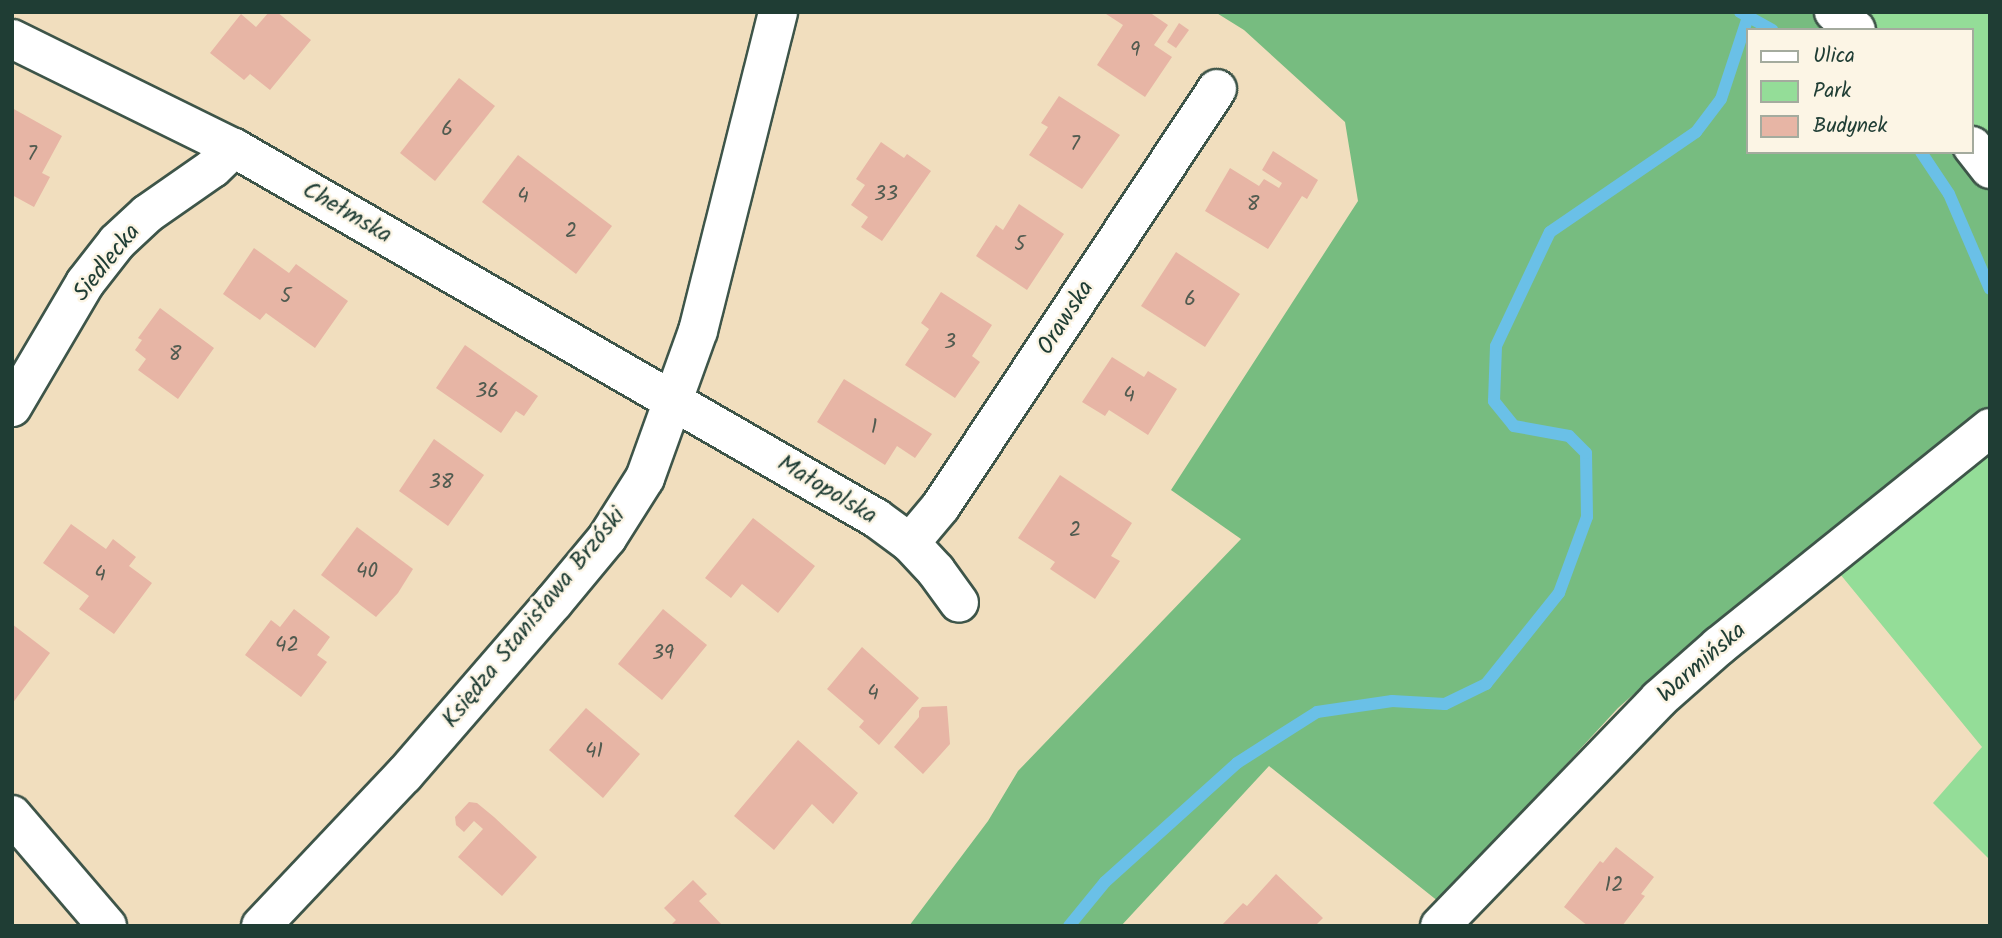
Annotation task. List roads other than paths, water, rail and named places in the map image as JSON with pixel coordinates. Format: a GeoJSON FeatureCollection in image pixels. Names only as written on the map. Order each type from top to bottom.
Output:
{"type":"FeatureCollection","features":[{"type":"Feature","properties":{"kind":"street","name":"Księdza Stanisława Brzóski"},"geometry":{"type":"LineString","coordinates":[[261,926],[404,775],[607,537],[645,478],[698,331],[778,12]]}},
{"type":"Feature","properties":{"kind":"street"},"geometry":{"type":"LineString","coordinates":[[1834,12],[1854,28]]}},
{"type":"Feature","properties":{"kind":"street","name":"Chełmska"},"geometry":{"type":"LineString","coordinates":[[12,39],[234,148],[674,401]]}},
{"type":"Feature","properties":{"kind":"street","name":"Orawska"},"geometry":{"type":"LineString","coordinates":[[910,543],[941,506],[1217,89]]}},
{"type":"Feature","properties":{"kind":"street","name":"Siedlecka"},"geometry":{"type":"LineString","coordinates":[[12,407],[85,283],[117,242],[147,214],[213,168],[234,148]]}},
{"type":"Feature","properties":{"kind":"street"},"geometry":{"type":"LineString","coordinates":[[1974,149],[1990,169]]}},
{"type":"Feature","properties":{"kind":"street","name":"Małopolska"},"geometry":{"type":"LineString","coordinates":[[674,401],[876,518],[910,543],[936,571],[959,603]]}},
{"type":"Feature","properties":{"kind":"street","name":"Warmińska"},"geometry":{"type":"LineString","coordinates":[[1450,922],[1659,699],[1719,646],[1990,428]]}},
{"type":"Feature","properties":{"kind":"street"},"geometry":{"type":"LineString","coordinates":[[12,815],[107,926]]}},
{"type":"Feature","properties":{"kind":"waterway"},"geometry":{"type":"LineString","coordinates":[[1740,12],[1768,28]]}},
{"type":"Feature","properties":{"kind":"waterway"},"geometry":{"type":"LineString","coordinates":[[1069,926],[1105,882],[1237,763],[1317,712],[1392,701],[1445,704],[1486,684],[1559,593],[1587,517],[1586,453],[1569,436],[1514,426],[1494,401],[1496,346],[1550,232],[1696,132],[1721,99],[1748,17]]}},
{"type":"Feature","properties":{"kind":"waterway"},"geometry":{"type":"LineString","coordinates":[[1922,154],[1949,194],[1990,289]]}}]}
